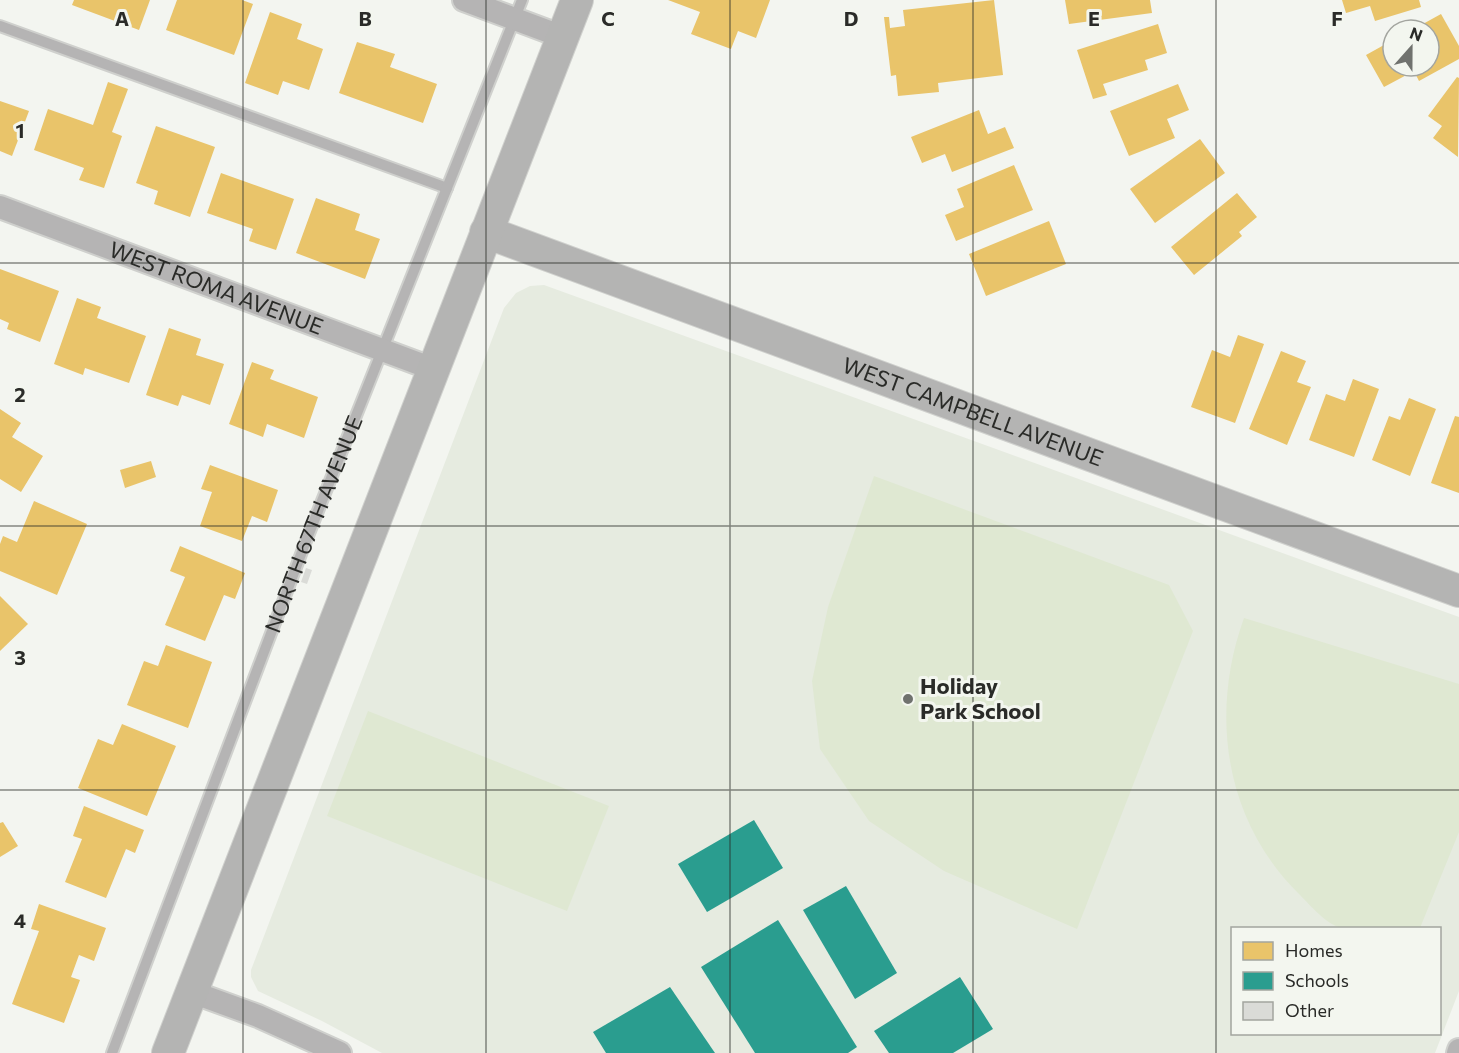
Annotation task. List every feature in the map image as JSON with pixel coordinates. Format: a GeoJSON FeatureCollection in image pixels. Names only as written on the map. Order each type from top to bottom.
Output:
{"type":"FeatureCollection","features":[{"type":"Feature","properties":{"kind":"main road"},"geometry":{"type":"LineString","coordinates":[[168,1053],[577,0]]}},
{"type":"Feature","properties":{"kind":"main road","name":"WEST CAMPBELL AVENUE"},"geometry":{"type":"LineString","coordinates":[[486,232],[1459,591]]}},
{"type":"Feature","properties":{"kind":"street"},"geometry":{"type":"LineString","coordinates":[[464,0],[518,9],[563,37]]}},
{"type":"Feature","properties":{"kind":"street","name":"WEST ROMA AVENUE"},"geometry":{"type":"LineString","coordinates":[[0,207],[433,369]]}},
{"type":"Feature","properties":{"kind":"street"},"geometry":{"type":"LineString","coordinates":[[192,992],[258,1016],[340,1053]]}},
{"type":"Feature","properties":{"kind":"lane","name":"NORTH 67TH AVENUE"},"geometry":{"type":"LineString","coordinates":[[112,1053],[381,348],[518,9]]}},
{"type":"Feature","properties":{"kind":"lane"},"geometry":{"type":"LineString","coordinates":[[0,26],[447,188]]}},
{"type":"Feature","properties":{"kind":"shaded area","name":"Holiday Park School"},"geometry":{"type":"Polygon","coordinates":[[[544,285],[1459,617],[1459,991],[1435,1053],[382,1053],[258,991],[251,977],[251,970],[504,308],[516,293],[530,286],[544,285]]]}},
{"type":"Feature","properties":{"kind":"green space"},"geometry":{"type":"Polygon","coordinates":[[[874,476],[1169,585],[1193,631],[1077,929],[944,871],[869,821],[820,749],[812,681],[828,607],[874,476]]]}},
{"type":"Feature","properties":{"kind":"green space"},"geometry":{"type":"Polygon","coordinates":[[[1244,618],[1459,684],[1459,832],[1420,927],[1336,926],[1309,904],[1275,866],[1255,835],[1240,801],[1231,766],[1227,729],[1227,692],[1233,655],[1244,618]]]}},
{"type":"Feature","properties":{"kind":"green space"},"geometry":{"type":"Polygon","coordinates":[[[368,711],[609,806],[567,911],[327,816],[368,711]]]}},
{"type":"Feature","properties":{"kind":"building: Homes"},"geometry":{"type":"Polygon","coordinates":[[[74,0],[150,0],[139,30],[72,5],[74,0]]]}},
{"type":"Feature","properties":{"kind":"building: Homes"},"geometry":{"type":"Polygon","coordinates":[[[177,0],[242,0],[253,4],[234,55],[166,30],[177,0]]]}},
{"type":"Feature","properties":{"kind":"building: Homes"},"geometry":{"type":"Polygon","coordinates":[[[668,0],[770,0],[756,38],[738,31],[731,49],[691,34],[700,12],[668,0]]]}},
{"type":"Feature","properties":{"kind":"building: Homes"},"geometry":{"type":"Polygon","coordinates":[[[994,0],[1003,75],[938,83],[939,92],[898,96],[896,75],[891,76],[884,17],[889,17],[890,28],[905,26],[903,10],[994,0]]]}},
{"type":"Feature","properties":{"kind":"building: Homes"},"geometry":{"type":"Polygon","coordinates":[[[1065,0],[1150,0],[1152,13],[1069,24],[1065,0]]]}},
{"type":"Feature","properties":{"kind":"building: Homes"},"geometry":{"type":"Polygon","coordinates":[[[1342,0],[1419,0],[1421,7],[1375,21],[1370,6],[1346,13],[1342,0]]]}},
{"type":"Feature","properties":{"kind":"building: Homes"},"geometry":{"type":"Polygon","coordinates":[[[270,12],[302,24],[297,39],[323,49],[309,90],[283,81],[278,95],[245,83],[270,12]]]}},
{"type":"Feature","properties":{"kind":"building: Homes"},"geometry":{"type":"Polygon","coordinates":[[[1441,14],[1459,46],[1459,59],[1441,69],[1441,18],[1434,18],[1441,14]]]}},
{"type":"Feature","properties":{"kind":"building: Homes"},"geometry":{"type":"Polygon","coordinates":[[[1158,24],[1167,53],[1145,60],[1148,70],[1103,84],[1107,95],[1093,99],[1077,50],[1158,24]]]}},
{"type":"Feature","properties":{"kind":"building: Homes"},"geometry":{"type":"Polygon","coordinates":[[[357,42],[395,54],[390,67],[437,84],[423,123],[339,93],[357,42]]]}},
{"type":"Feature","properties":{"kind":"building: Homes"},"geometry":{"type":"Polygon","coordinates":[[[1381,47],[1381,78],[1401,78],[1384,87],[1366,55],[1381,47]]]}},
{"type":"Feature","properties":{"kind":"building: Homes"},"geometry":{"type":"Polygon","coordinates":[[[1457,77],[1459,78],[1458,157],[1433,138],[1442,126],[1428,116],[1457,77]]]}},
{"type":"Feature","properties":{"kind":"building: Homes"},"geometry":{"type":"Polygon","coordinates":[[[108,82],[128,89],[112,132],[122,136],[104,188],[79,180],[84,168],[34,150],[48,109],[93,125],[108,82]]]}},
{"type":"Feature","properties":{"kind":"building: Homes"},"geometry":{"type":"Polygon","coordinates":[[[1178,84],[1189,110],[1167,119],[1175,138],[1129,156],[1110,111],[1178,84]]]}},
{"type":"Feature","properties":{"kind":"building: Homes"},"geometry":{"type":"Polygon","coordinates":[[[0,101],[29,111],[12,156],[0,151],[0,101]]]}},
{"type":"Feature","properties":{"kind":"building: Homes"},"geometry":{"type":"Polygon","coordinates":[[[979,110],[988,134],[1005,127],[1014,148],[952,172],[945,154],[922,163],[911,137],[979,110]]]}},
{"type":"Feature","properties":{"kind":"building: Homes"},"geometry":{"type":"Polygon","coordinates":[[[156,126],[215,147],[190,217],[154,204],[158,191],[136,183],[156,126]]]}},
{"type":"Feature","properties":{"kind":"building: Homes"},"geometry":{"type":"Polygon","coordinates":[[[1200,139],[1225,173],[1155,223],[1130,189],[1200,139]]]}},
{"type":"Feature","properties":{"kind":"building: Homes"},"geometry":{"type":"Polygon","coordinates":[[[1014,165],[1033,210],[956,241],[945,215],[964,207],[957,189],[1014,165]]]}},
{"type":"Feature","properties":{"kind":"building: Homes"},"geometry":{"type":"Polygon","coordinates":[[[221,173],[294,199],[276,250],[249,241],[253,229],[207,213],[221,173]]]}},
{"type":"Feature","properties":{"kind":"building: Homes"},"geometry":{"type":"Polygon","coordinates":[[[1237,193],[1257,217],[1239,232],[1242,236],[1194,275],[1171,247],[1237,193]]]}},
{"type":"Feature","properties":{"kind":"building: Homes"},"geometry":{"type":"Polygon","coordinates":[[[316,198],[360,214],[355,230],[380,239],[365,279],[296,253],[316,198]]]}},
{"type":"Feature","properties":{"kind":"building: Homes"},"geometry":{"type":"Polygon","coordinates":[[[1049,221],[1066,264],[986,296],[969,254],[1049,221]]]}},
{"type":"Feature","properties":{"kind":"building: Homes"},"geometry":{"type":"Polygon","coordinates":[[[0,269],[59,291],[40,342],[7,329],[9,323],[0,319],[0,269]]]}},
{"type":"Feature","properties":{"kind":"building: Homes"},"geometry":{"type":"Polygon","coordinates":[[[77,298],[101,307],[97,318],[146,336],[129,383],[85,368],[83,375],[54,364],[77,298]]]}},
{"type":"Feature","properties":{"kind":"building: Homes"},"geometry":{"type":"Polygon","coordinates":[[[169,328],[201,339],[196,355],[224,364],[210,405],[182,395],[178,406],[146,395],[169,328]]]}},
{"type":"Feature","properties":{"kind":"building: Homes"},"geometry":{"type":"Polygon","coordinates":[[[1238,335],[1264,344],[1235,423],[1191,407],[1212,350],[1230,357],[1238,335]]]}},
{"type":"Feature","properties":{"kind":"building: Homes"},"geometry":{"type":"Polygon","coordinates":[[[1281,351],[1306,361],[1297,382],[1311,387],[1287,445],[1249,429],[1281,351]]]}},
{"type":"Feature","properties":{"kind":"building: Homes"},"geometry":{"type":"Polygon","coordinates":[[[252,362],[274,370],[270,379],[318,397],[304,438],[267,424],[263,437],[229,424],[252,362]]]}},
{"type":"Feature","properties":{"kind":"building: Homes"},"geometry":{"type":"Polygon","coordinates":[[[1353,379],[1379,389],[1354,457],[1309,440],[1326,394],[1345,401],[1353,379]]]}},
{"type":"Feature","properties":{"kind":"building: Homes"},"geometry":{"type":"Polygon","coordinates":[[[1409,398],[1436,409],[1410,476],[1372,460],[1389,416],[1400,420],[1409,398]]]}},
{"type":"Feature","properties":{"kind":"building: Homes"},"geometry":{"type":"Polygon","coordinates":[[[0,409],[21,423],[12,437],[43,456],[21,492],[0,479],[0,409]]]}},
{"type":"Feature","properties":{"kind":"building: Homes"},"geometry":{"type":"Polygon","coordinates":[[[1455,416],[1459,417],[1459,493],[1431,483],[1455,416]]]}},
{"type":"Feature","properties":{"kind":"building: Homes"},"geometry":{"type":"Polygon","coordinates":[[[151,461],[156,477],[125,488],[120,470],[151,461]]]}},
{"type":"Feature","properties":{"kind":"building: Homes"},"geometry":{"type":"Polygon","coordinates":[[[210,465],[278,490],[267,522],[252,516],[242,541],[200,526],[212,492],[201,489],[210,465]]]}},
{"type":"Feature","properties":{"kind":"building: Homes"},"geometry":{"type":"Polygon","coordinates":[[[34,501],[87,524],[57,595],[0,571],[0,544],[3,536],[17,542],[34,501]]]}},
{"type":"Feature","properties":{"kind":"building: Homes"},"geometry":{"type":"Polygon","coordinates":[[[180,546],[245,573],[235,599],[224,595],[205,641],[165,625],[185,577],[170,571],[180,546]]]}},
{"type":"Feature","properties":{"kind":"building: Homes"},"geometry":{"type":"Polygon","coordinates":[[[0,596],[28,624],[0,651],[0,596]]]}},
{"type":"Feature","properties":{"kind":"building: Homes"},"geometry":{"type":"Polygon","coordinates":[[[166,645],[212,662],[188,728],[127,705],[144,661],[158,666],[166,645]]]}},
{"type":"Feature","properties":{"kind":"building: Homes"},"geometry":{"type":"Polygon","coordinates":[[[122,724],[176,746],[147,816],[78,788],[98,739],[113,745],[122,724]]]}},
{"type":"Feature","properties":{"kind":"building: Homes"},"geometry":{"type":"Polygon","coordinates":[[[84,806],[144,830],[135,853],[126,849],[106,898],[65,882],[82,839],[73,836],[84,806]]]}},
{"type":"Feature","properties":{"kind":"building: Homes"},"geometry":{"type":"Polygon","coordinates":[[[3,822],[18,846],[0,857],[0,823],[3,822]]]}},
{"type":"Feature","properties":{"kind":"building: Homes"},"geometry":{"type":"Polygon","coordinates":[[[39,904],[106,928],[94,961],[79,955],[71,977],[80,980],[64,1023],[12,1004],[39,931],[31,929],[39,904]]]}},
{"type":"Feature","properties":{"kind":"building: Schools"},"geometry":{"type":"Polygon","coordinates":[[[754,820],[783,868],[707,912],[678,864],[754,820]]]}},
{"type":"Feature","properties":{"kind":"building: Schools"},"geometry":{"type":"Polygon","coordinates":[[[846,886],[897,973],[855,999],[803,910],[846,886]]]}},
{"type":"Feature","properties":{"kind":"building: Schools"},"geometry":{"type":"Polygon","coordinates":[[[778,920],[857,1047],[848,1053],[755,1053],[701,967],[778,920]]]}},
{"type":"Feature","properties":{"kind":"building: Schools"},"geometry":{"type":"Polygon","coordinates":[[[960,977],[993,1029],[953,1053],[889,1053],[874,1031],[960,977]]]}},
{"type":"Feature","properties":{"kind":"building: Schools"},"geometry":{"type":"Polygon","coordinates":[[[670,987],[715,1053],[606,1053],[593,1032],[670,987]]]}},
{"type":"Feature","properties":{"kind":"building: Other"},"geometry":{"type":"Polygon","coordinates":[[[306,568],[312,570],[307,584],[301,582],[306,568]]]}},
{"type":"Feature","properties":{"kind":"place","name":"Holiday Park School"},"geometry":{"type":"Point","coordinates":[908,699]}}]}
